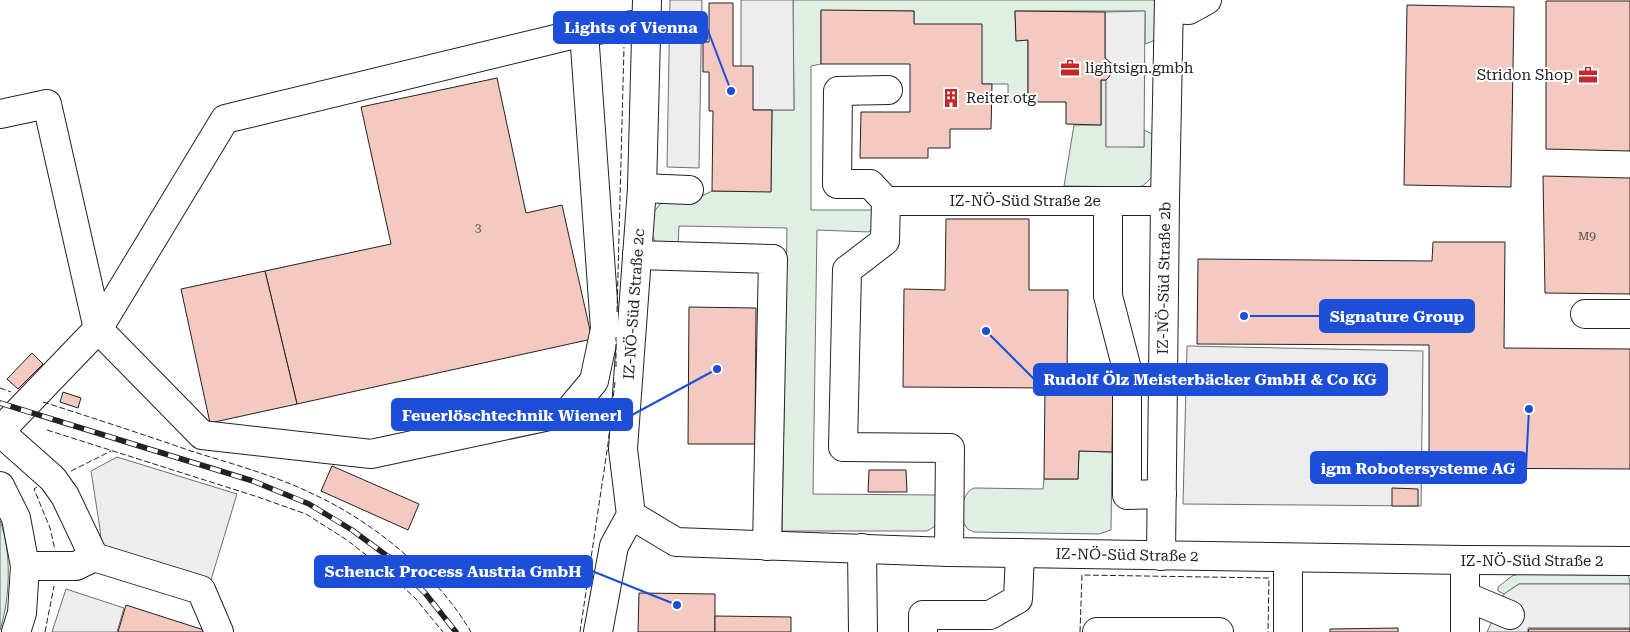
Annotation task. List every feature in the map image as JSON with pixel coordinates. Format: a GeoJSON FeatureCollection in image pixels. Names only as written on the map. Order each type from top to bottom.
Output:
{"type":"FeatureCollection","features":[{"type":"Feature","properties":{"kind":"street"},"geometry":{"type":"LineString","coordinates":[[1169,5],[1189,10],[1207,0]]}},
{"type":"Feature","properties":{"kind":"street","name":"IZ-NÖ-Süd Straße 2b"},"geometry":{"type":"LineString","coordinates":[[1161,556],[1169,5]]}},
{"type":"Feature","properties":{"kind":"street"},"geometry":{"type":"LineString","coordinates":[[219,632],[201,590],[94,556],[65,496],[53,479],[0,432],[98,329],[225,119],[584,32],[646,12]]}},
{"type":"Feature","properties":{"kind":"street","name":"IZ-NÖ-Süd Straße 2c"},"geometry":{"type":"LineString","coordinates":[[631,515],[624,450],[642,188],[646,12]]}},
{"type":"Feature","properties":{"kind":"street"},"geometry":{"type":"LineString","coordinates":[[0,114],[47,104],[98,329],[202,435],[371,454],[568,412],[594,381],[605,329],[584,32]]}},
{"type":"Feature","properties":{"kind":"street"},"geometry":{"type":"LineString","coordinates":[[888,90],[838,91],[837,184],[870,184],[886,201],[885,241],[847,270],[843,447],[950,448],[949,552]]}},
{"type":"Feature","properties":{"kind":"street"},"geometry":{"type":"LineString","coordinates":[[642,188],[689,190]]}},
{"type":"Feature","properties":{"kind":"street","name":"IZ-NÖ-Süd Straße 2e"},"geometry":{"type":"LineString","coordinates":[[886,201],[1165,201]]}},
{"type":"Feature","properties":{"kind":"street"},"geometry":{"type":"LineString","coordinates":[[1108,201],[1108,296],[1127,369],[1127,494],[1162,494]]}},
{"type":"Feature","properties":{"kind":"street"},"geometry":{"type":"LineString","coordinates":[[637,255],[773,259],[767,546]]}},
{"type":"Feature","properties":{"kind":"street"},"geometry":{"type":"LineString","coordinates":[[1585,314],[1630,314]]}},
{"type":"Feature","properties":{"kind":"street"},"geometry":{"type":"LineString","coordinates":[[0,486],[16,518],[26,566],[22,613],[16,632]]}},
{"type":"Feature","properties":{"kind":"street"},"geometry":{"type":"LineString","coordinates":[[598,632],[614,546],[631,515]]}},
{"type":"Feature","properties":{"kind":"street","name":"IZ-NÖ-Süd Straße 2"},"geometry":{"type":"LineString","coordinates":[[631,515],[676,542],[1020,554],[1630,561]]}},
{"type":"Feature","properties":{"kind":"street"},"geometry":{"type":"LineString","coordinates":[[862,548],[863,632]]}},
{"type":"Feature","properties":{"kind":"street"},"geometry":{"type":"LineString","coordinates":[[923,632],[923,615],[990,615],[1018,599],[1020,554]]}},
{"type":"Feature","properties":{"kind":"street"},"geometry":{"type":"LineString","coordinates":[[26,566],[76,566],[94,556]]}},
{"type":"Feature","properties":{"kind":"street"},"geometry":{"type":"LineString","coordinates":[[1288,558],[1288,632]]}},
{"type":"Feature","properties":{"kind":"street"},"geometry":{"type":"LineString","coordinates":[[1465,560],[1465,632]]}},
{"type":"Feature","properties":{"kind":"street"},"geometry":{"type":"LineString","coordinates":[[1466,596],[1510,615]]}},
{"type":"Feature","properties":{"kind":"street"},"geometry":{"type":"LineString","coordinates":[[1097,632],[1219,632]]}},
{"type":"Feature","properties":{"kind":"green space"},"geometry":{"type":"Polygon","coordinates":[[[793,0],[1156,0],[1157,34],[1153,41],[1145,44],[1145,11],[1015,11],[1016,40],[1028,40],[1028,102],[1008,102],[1008,84],[982,84],[914,24],[914,11],[821,11],[821,64],[811,66],[811,210],[876,210],[879,221],[869,232],[817,230],[813,494],[938,495],[937,525],[927,531],[782,531],[787,228],[679,226],[678,246],[661,245],[655,242],[652,234],[654,212],[660,204],[672,199],[696,199],[712,191],[771,191],[772,110],[794,110],[793,0]]]}},
{"type":"Feature","properties":{"kind":"green space"},"geometry":{"type":"Polygon","coordinates":[[[1101,80],[1106,80],[1106,146],[1144,147],[1144,130],[1156,136],[1156,165],[1154,172],[1147,183],[1140,187],[1064,186],[1074,125],[1101,125],[1101,80]]]}},
{"type":"Feature","properties":{"kind":"green space"},"geometry":{"type":"Polygon","coordinates":[[[1079,451],[1112,452],[1111,530],[1099,534],[974,532],[964,524],[962,506],[966,495],[974,488],[1043,489],[1044,479],[1078,479],[1079,451]]]}},
{"type":"Feature","properties":{"kind":"green space"},"geometry":{"type":"Polygon","coordinates":[[[0,521],[4,533],[8,561],[8,590],[0,630],[0,521]]]}},
{"type":"Feature","properties":{"kind":"green space"},"geometry":{"type":"Polygon","coordinates":[[[1628,572],[1630,584],[1519,584],[1504,594],[1498,591],[1498,587],[1512,576],[1522,573],[1628,572]]]}},
{"type":"Feature","properties":{"kind":"shaded area"},"geometry":{"type":"Polygon","coordinates":[[[670,0],[702,0],[699,168],[667,167],[670,0]]]}},
{"type":"Feature","properties":{"kind":"shaded area"},"geometry":{"type":"Polygon","coordinates":[[[741,0],[793,0],[794,110],[753,110],[741,66],[741,0]]]}},
{"type":"Feature","properties":{"kind":"shaded area"},"geometry":{"type":"Polygon","coordinates":[[[1145,11],[1144,147],[1106,147],[1106,80],[1112,72],[1112,64],[1105,58],[1105,12],[1145,11]]]}},
{"type":"Feature","properties":{"kind":"shaded area"},"geometry":{"type":"Polygon","coordinates":[[[1187,346],[1423,351],[1421,506],[1183,504],[1187,346]]]}},
{"type":"Feature","properties":{"kind":"shaded area"},"geometry":{"type":"Polygon","coordinates":[[[117,457],[237,494],[210,583],[102,551],[91,471],[117,457]]]}},
{"type":"Feature","properties":{"kind":"shaded area"},"geometry":{"type":"Polygon","coordinates":[[[1519,584],[1630,584],[1630,628],[1528,628],[1528,632],[1487,632],[1504,594],[1519,584]]]}},
{"type":"Feature","properties":{"kind":"shaded area"},"geometry":{"type":"Polygon","coordinates":[[[66,589],[124,608],[117,632],[52,632],[66,589]]]}},
{"type":"Feature","properties":{"kind":"building","name":"Stridon Shop"},"geometry":{"type":"Polygon","coordinates":[[[1546,1],[1630,1],[1630,151],[1546,149],[1546,1]]]}},
{"type":"Feature","properties":{"kind":"building"},"geometry":{"type":"Polygon","coordinates":[[[709,3],[733,3],[733,66],[753,66],[753,110],[772,110],[771,192],[712,191],[713,111],[709,111],[709,72],[703,72],[703,42],[709,42],[709,3]]]}},
{"type":"Feature","properties":{"kind":"building"},"geometry":{"type":"Polygon","coordinates":[[[1407,5],[1514,7],[1511,187],[1404,185],[1407,5]]]}},
{"type":"Feature","properties":{"kind":"building","name":"Reiter otg"},"geometry":{"type":"Polygon","coordinates":[[[821,10],[914,11],[914,24],[982,24],[982,84],[992,84],[991,129],[950,129],[950,148],[928,148],[928,158],[860,158],[861,112],[910,112],[910,64],[821,64],[821,10]]]}},
{"type":"Feature","properties":{"kind":"building","name":"lightsign.gmbh"},"geometry":{"type":"Polygon","coordinates":[[[1015,11],[1105,12],[1105,58],[1112,64],[1112,72],[1106,80],[1101,80],[1101,125],[1066,124],[1066,102],[1028,102],[1028,40],[1016,41],[1015,11]]]}},
{"type":"Feature","properties":{"kind":"building"},"geometry":{"type":"Polygon","coordinates":[[[497,78],[526,213],[562,205],[592,339],[297,404],[265,271],[391,244],[361,107],[497,78]]]}},
{"type":"Feature","properties":{"kind":"building"},"geometry":{"type":"Polygon","coordinates":[[[1543,176],[1630,178],[1630,294],[1545,293],[1543,176]]]}},
{"type":"Feature","properties":{"kind":"building"},"geometry":{"type":"Polygon","coordinates":[[[946,219],[1029,219],[1029,290],[1068,290],[1067,372],[1113,372],[1112,452],[1079,451],[1078,479],[1044,479],[1045,388],[903,387],[904,289],[945,290],[946,219]]]}},
{"type":"Feature","properties":{"kind":"building"},"geometry":{"type":"Polygon","coordinates":[[[1433,242],[1505,242],[1504,348],[1630,349],[1630,469],[1429,468],[1429,345],[1197,344],[1198,259],[1432,261],[1433,242]]]}},
{"type":"Feature","properties":{"kind":"building"},"geometry":{"type":"Polygon","coordinates":[[[265,271],[297,404],[210,423],[181,289],[265,271]]]}},
{"type":"Feature","properties":{"kind":"building"},"geometry":{"type":"Polygon","coordinates":[[[689,307],[756,308],[755,444],[688,444],[689,307]]]}},
{"type":"Feature","properties":{"kind":"building"},"geometry":{"type":"Polygon","coordinates":[[[32,353],[43,364],[18,389],[7,379],[32,353]]]}},
{"type":"Feature","properties":{"kind":"building"},"geometry":{"type":"Polygon","coordinates":[[[63,392],[81,398],[78,408],[60,402],[63,392]]]}},
{"type":"Feature","properties":{"kind":"building"},"geometry":{"type":"Polygon","coordinates":[[[332,466],[419,504],[408,530],[321,491],[332,466]]]}},
{"type":"Feature","properties":{"kind":"building"},"geometry":{"type":"Polygon","coordinates":[[[869,470],[906,470],[907,492],[868,492],[869,470]]]}},
{"type":"Feature","properties":{"kind":"building"},"geometry":{"type":"Polygon","coordinates":[[[1392,488],[1418,489],[1418,506],[1392,506],[1392,488]]]}},
{"type":"Feature","properties":{"kind":"building"},"geometry":{"type":"Polygon","coordinates":[[[639,593],[715,594],[715,632],[638,632],[639,593]]]}},
{"type":"Feature","properties":{"kind":"building"},"geometry":{"type":"Polygon","coordinates":[[[126,605],[204,630],[203,632],[118,632],[126,605]]]}},
{"type":"Feature","properties":{"kind":"building"},"geometry":{"type":"Polygon","coordinates":[[[715,616],[791,617],[791,632],[715,632],[715,616]]]}},
{"type":"Feature","properties":{"kind":"building"},"geometry":{"type":"Polygon","coordinates":[[[1398,628],[1398,632],[1330,632],[1330,629],[1398,628]]]}},
{"type":"Feature","properties":{"kind":"building"},"geometry":{"type":"Polygon","coordinates":[[[1529,629],[1630,629],[1630,632],[1528,632],[1529,629]]]}},
{"type":"Feature","properties":{"kind":"railway"},"geometry":{"type":"LineString","coordinates":[[0,403],[253,481],[309,504],[352,530],[390,558],[425,593],[456,632]]}},
{"type":"Feature","properties":{"kind":"fence"},"geometry":{"type":"LineString","coordinates":[[617,312],[624,47]]}},
{"type":"Feature","properties":{"kind":"fence"},"geometry":{"type":"LineString","coordinates":[[616,337],[616,367]]}},
{"type":"Feature","properties":{"kind":"fence"},"geometry":{"type":"LineString","coordinates":[[580,632],[608,444],[615,382]]}},
{"type":"Feature","properties":{"kind":"fence"},"geometry":{"type":"LineString","coordinates":[[0,388],[11,392]]}},
{"type":"Feature","properties":{"kind":"fence"},"geometry":{"type":"LineString","coordinates":[[43,402],[268,475],[298,487],[336,506],[359,519],[381,535],[422,570],[441,590],[471,632]]}},
{"type":"Feature","properties":{"kind":"fence"},"geometry":{"type":"LineString","coordinates":[[47,430],[306,514],[347,540],[384,569],[416,599],[443,632]]}},
{"type":"Feature","properties":{"kind":"fence"},"geometry":{"type":"LineString","coordinates":[[71,471],[111,451]]}},
{"type":"Feature","properties":{"kind":"fence"},"geometry":{"type":"LineString","coordinates":[[37,487],[34,489],[50,528],[55,550]]}},
{"type":"Feature","properties":{"kind":"fence"},"geometry":{"type":"LineString","coordinates":[[1080,632],[1082,575],[1269,578],[1268,632]]}},
{"type":"Feature","properties":{"kind":"fence"},"geometry":{"type":"LineString","coordinates":[[45,632],[54,586]]}},
{"type":"Feature","properties":{"kind":"place","name":"lightsign.gmbh"},"geometry":{"type":"Point","coordinates":[1070,68]}},
{"type":"Feature","properties":{"kind":"place","name":"Stridon Shop"},"geometry":{"type":"Point","coordinates":[1588,75]}},
{"type":"Feature","properties":{"kind":"place","name":"Lights of Vienna"},"geometry":{"type":"Point","coordinates":[731,91]}},
{"type":"Feature","properties":{"kind":"place","name":"Reiter otg"},"geometry":{"type":"Point","coordinates":[951,98]}},
{"type":"Feature","properties":{"kind":"place","name":"Signature Group"},"geometry":{"type":"Point","coordinates":[1244,316]}},
{"type":"Feature","properties":{"kind":"place","name":"Rudolf Ölz Meisterbäcker GmbH & Co KG"},"geometry":{"type":"Point","coordinates":[986,331]}},
{"type":"Feature","properties":{"kind":"place","name":"Feuerlöschtechnik Wienerl"},"geometry":{"type":"Point","coordinates":[717,369]}},
{"type":"Feature","properties":{"kind":"place","name":"igm Robotersysteme AG"},"geometry":{"type":"Point","coordinates":[1529,409]}},
{"type":"Feature","properties":{"kind":"place","name":"Schenck Process Austria GmbH"},"geometry":{"type":"Point","coordinates":[677,605]}}]}
